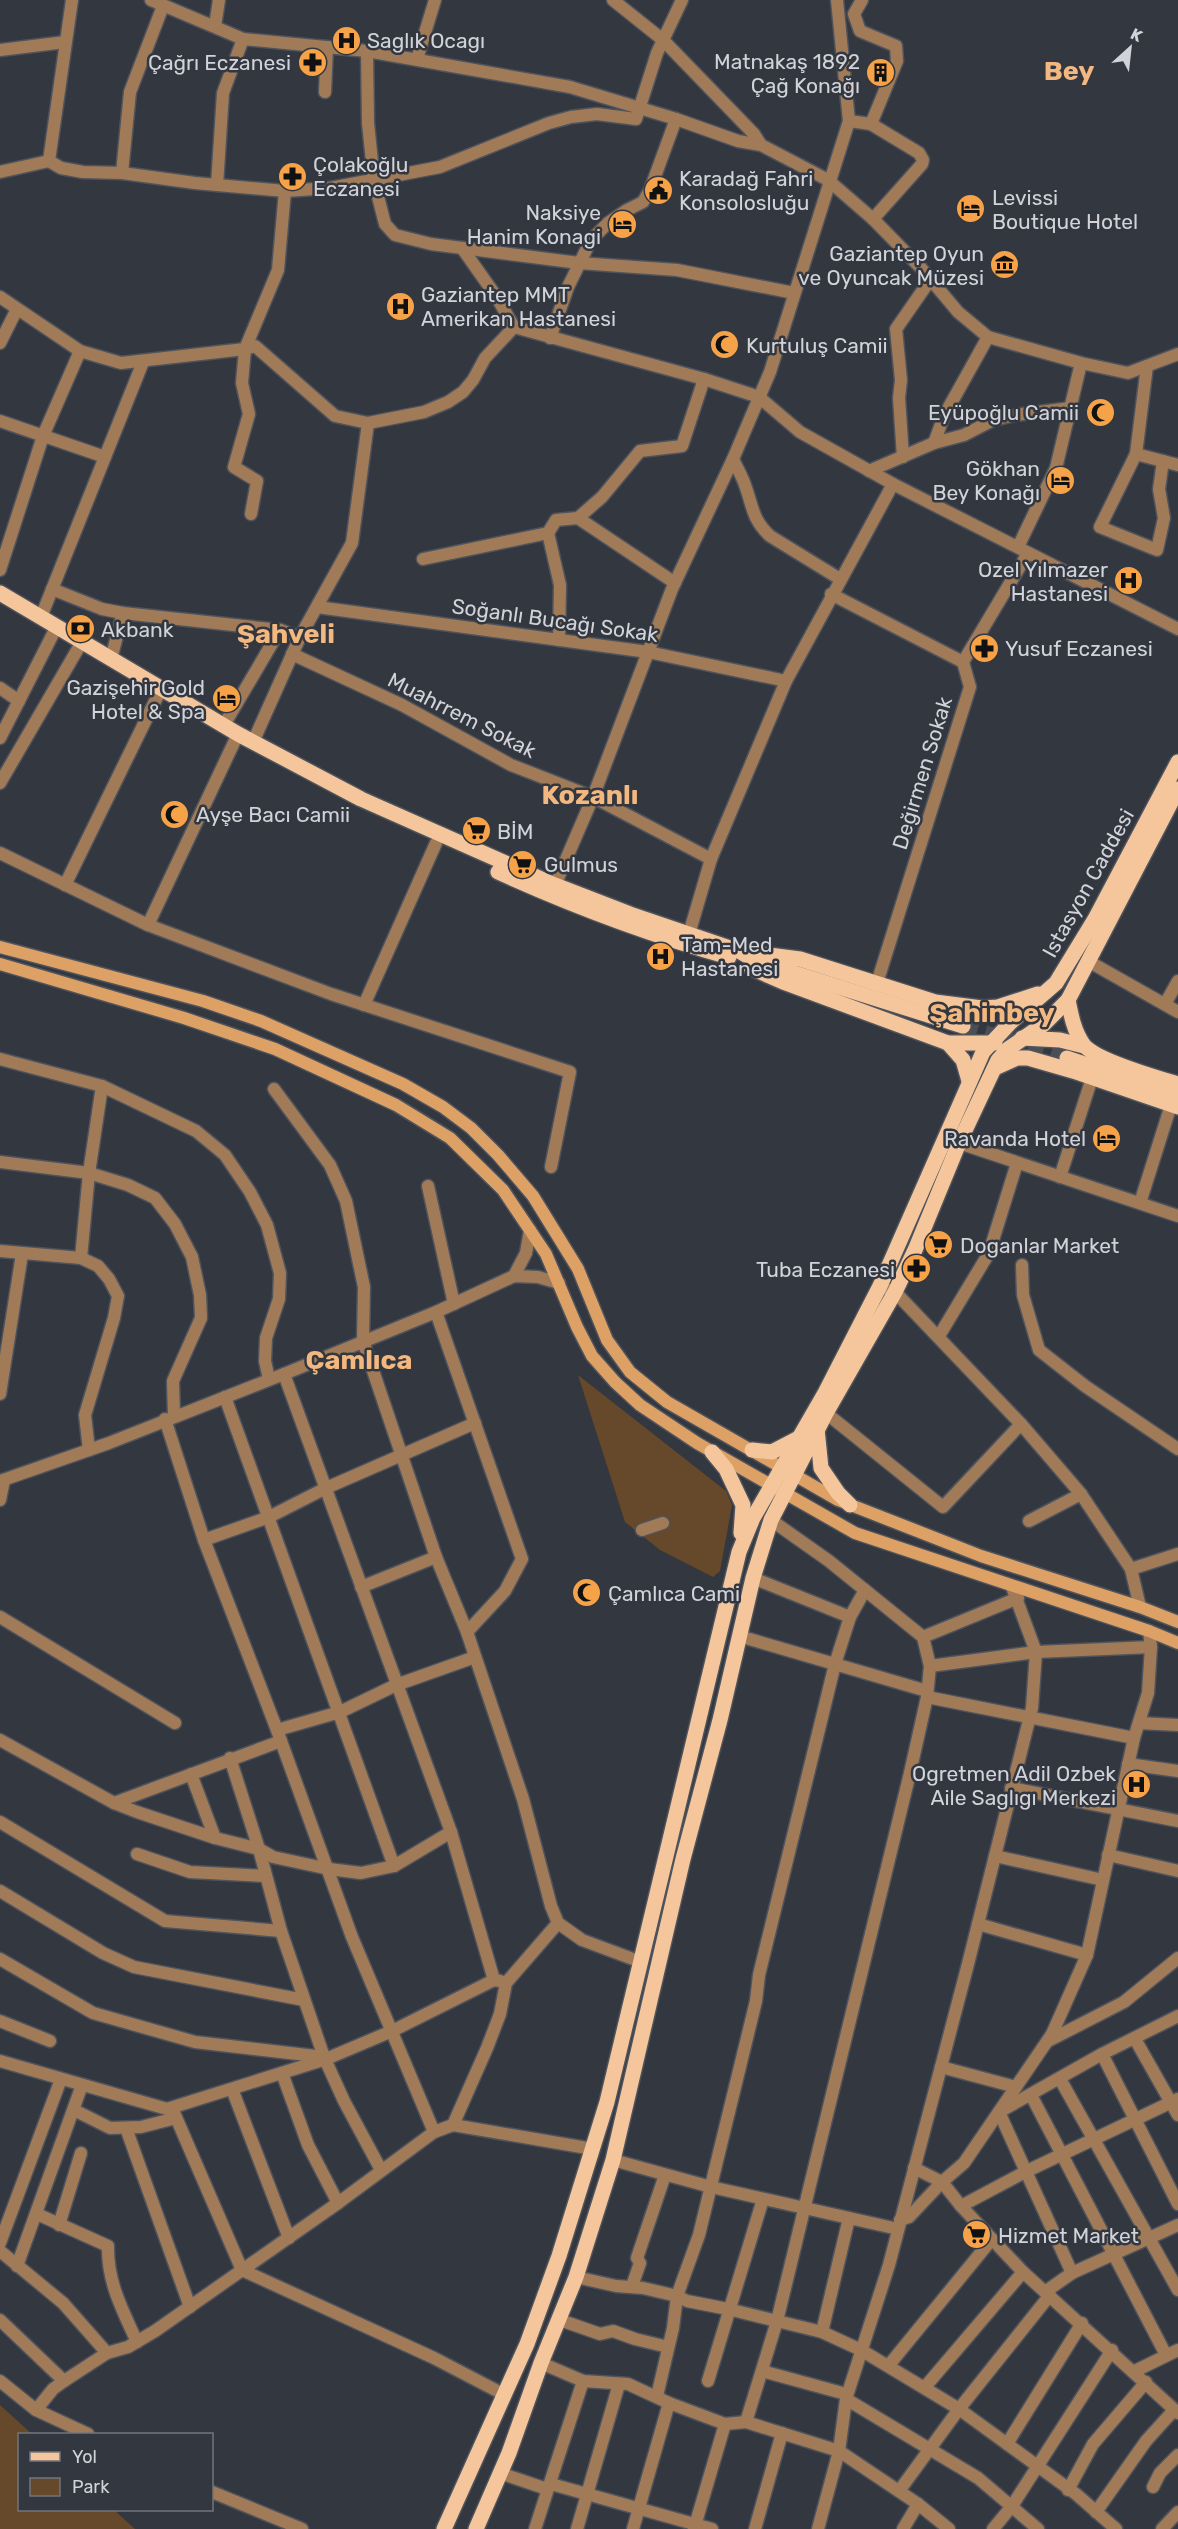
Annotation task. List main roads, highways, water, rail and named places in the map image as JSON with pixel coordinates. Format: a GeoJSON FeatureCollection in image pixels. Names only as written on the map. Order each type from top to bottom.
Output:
{"type":"FeatureCollection","features":[{"type":"Feature","properties":{"kind":"main road"},"geometry":{"type":"LineString","coordinates":[[0,593],[41,617],[55,631]]}},
{"type":"Feature","properties":{"kind":"main road"},"geometry":{"type":"LineString","coordinates":[[0,602],[111,659],[160,691],[224,725],[236,737],[253,742],[361,799],[555,885],[689,934],[737,955],[963,1026]]}},
{"type":"Feature","properties":{"kind":"main road"},"geometry":{"type":"LineString","coordinates":[[80,644],[236,737],[436,843],[544,892],[614,920],[686,945],[737,955],[800,959],[935,1002],[982,1008],[998,1007],[1043,993]]}},
{"type":"Feature","properties":{"kind":"main road","name":"Istasyon Caddesi"},"geometry":{"type":"LineString","coordinates":[[788,1470],[797,1439],[825,1393],[880,1286],[969,1081],[990,1044],[1021,1012],[1056,983],[1095,919],[1178,762]]}},
{"type":"Feature","properties":{"kind":"main road"},"geometry":{"type":"LineString","coordinates":[[476,2529],[576,2277],[613,2160],[683,1859],[720,1720],[753,1578],[779,1488],[788,1470],[817,1430],[895,1292],[915,1250],[958,1143],[995,1068],[1008,1049],[1044,1024],[1068,1000],[1173,809],[1178,789]]}},
{"type":"Feature","properties":{"kind":"main road"},"geometry":{"type":"LineString","coordinates":[[0,947],[148,985],[232,1011],[403,1084],[443,1107],[471,1128],[533,1196],[578,1269],[607,1340],[630,1372],[667,1402],[850,1505],[981,1556],[1140,1607],[1178,1622]]}},
{"type":"Feature","properties":{"kind":"main road"},"geometry":{"type":"LineString","coordinates":[[737,955],[783,982],[948,1043],[990,1044],[1026,1037],[1060,1040],[1084,1046],[1113,1061],[1178,1084]]}},
{"type":"Feature","properties":{"kind":"main road"},"geometry":{"type":"LineString","coordinates":[[0,964],[184,1018],[264,1045],[396,1104],[450,1138],[475,1160],[503,1190],[546,1254],[592,1356],[640,1405],[712,1452],[855,1533],[1015,1592],[1149,1631],[1178,1643]]}},
{"type":"Feature","properties":{"kind":"main road"},"geometry":{"type":"LineString","coordinates":[[1068,1000],[1073,1026],[1084,1046]]}},
{"type":"Feature","properties":{"kind":"main road"},"geometry":{"type":"LineString","coordinates":[[948,1043],[963,1060],[969,1081]]}},
{"type":"Feature","properties":{"kind":"main road"},"geometry":{"type":"LineString","coordinates":[[995,1068],[1017,1058],[1028,1058],[1176,1102]]}},
{"type":"Feature","properties":{"kind":"main road"},"geometry":{"type":"LineString","coordinates":[[1067,1058],[1176,1102]]}},
{"type":"Feature","properties":{"kind":"main road"},"geometry":{"type":"LineString","coordinates":[[817,1430],[820,1468],[850,1505]]}},
{"type":"Feature","properties":{"kind":"main road"},"geometry":{"type":"LineString","coordinates":[[752,1450],[772,1452],[797,1439]]}},
{"type":"Feature","properties":{"kind":"main road"},"geometry":{"type":"LineString","coordinates":[[444,2529],[527,2344],[560,2256],[607,2102],[739,1552],[743,1505],[726,1469],[712,1452]]}},
{"type":"Feature","properties":{"kind":"main road"},"geometry":{"type":"LineString","coordinates":[[739,1552],[753,1518],[779,1488]]}},
{"type":"Feature","properties":{"kind":"tunnel"},"geometry":{"type":"LineString","coordinates":[[963,1026],[1067,1058]]}},
{"type":"Feature","properties":{"kind":"place","name":"Saglık Ocagı"},"geometry":{"type":"Point","coordinates":[346,40]}},
{"type":"Feature","properties":{"kind":"place","name":"Çağrı Eczanesi"},"geometry":{"type":"Point","coordinates":[312,62]}},
{"type":"Feature","properties":{"kind":"place","name":"Matnakaş 1892 Çağ Konağı"},"geometry":{"type":"Point","coordinates":[881,73]}},
{"type":"Feature","properties":{"kind":"place","name":"Çolakoğlu Eczanesi"},"geometry":{"type":"Point","coordinates":[292,176]}},
{"type":"Feature","properties":{"kind":"place","name":"Karadağ Fahri Konsolosluğu"},"geometry":{"type":"Point","coordinates":[658,190]}},
{"type":"Feature","properties":{"kind":"place","name":"Levissi Boutique Hotel"},"geometry":{"type":"Point","coordinates":[971,209]}},
{"type":"Feature","properties":{"kind":"place","name":"Naksiye Hanim Konagi"},"geometry":{"type":"Point","coordinates":[622,224]}},
{"type":"Feature","properties":{"kind":"place","name":"Gaziantep Oyun ve Oyuncak Müzesi"},"geometry":{"type":"Point","coordinates":[1005,265]}},
{"type":"Feature","properties":{"kind":"place","name":"Gaziantep MMT Amerikan Hastanesi"},"geometry":{"type":"Point","coordinates":[400,306]}},
{"type":"Feature","properties":{"kind":"place","name":"Kurtuluş Camii"},"geometry":{"type":"Point","coordinates":[725,345]}},
{"type":"Feature","properties":{"kind":"place","name":"Eyüpoğlu Camii"},"geometry":{"type":"Point","coordinates":[1100,412]}},
{"type":"Feature","properties":{"kind":"place","name":"Gökhan Bey Konağı"},"geometry":{"type":"Point","coordinates":[1061,480]}},
{"type":"Feature","properties":{"kind":"place","name":"Ozel Yılmazer Hastanesi"},"geometry":{"type":"Point","coordinates":[1129,581]}},
{"type":"Feature","properties":{"kind":"place","name":"Akbank"},"geometry":{"type":"Point","coordinates":[80,629]}},
{"type":"Feature","properties":{"kind":"place","name":"Yusuf Eczanesi"},"geometry":{"type":"Point","coordinates":[984,648]}},
{"type":"Feature","properties":{"kind":"place","name":"Gazişehir Gold Hotel & Spa"},"geometry":{"type":"Point","coordinates":[226,699]}},
{"type":"Feature","properties":{"kind":"place","name":"Ayşe Bacı Camii"},"geometry":{"type":"Point","coordinates":[175,814]}},
{"type":"Feature","properties":{"kind":"place","name":"BİM"},"geometry":{"type":"Point","coordinates":[476,831]}},
{"type":"Feature","properties":{"kind":"place","name":"Gulmus"},"geometry":{"type":"Point","coordinates":[523,864]}},
{"type":"Feature","properties":{"kind":"place","name":"Tam-Med Hastanesi"},"geometry":{"type":"Point","coordinates":[660,956]}},
{"type":"Feature","properties":{"kind":"place","name":"Ravanda Hotel"},"geometry":{"type":"Point","coordinates":[1107,1138]}},
{"type":"Feature","properties":{"kind":"place","name":"Doganlar Market"},"geometry":{"type":"Point","coordinates":[939,1245]}},
{"type":"Feature","properties":{"kind":"place","name":"Tuba Eczanesi"},"geometry":{"type":"Point","coordinates":[916,1269]}},
{"type":"Feature","properties":{"kind":"place","name":"Çamlıca Cami"},"geometry":{"type":"Point","coordinates":[587,1593]}},
{"type":"Feature","properties":{"kind":"place","name":"Ogretmen Adil Ozbek Aile Saglıgı Merkezi"},"geometry":{"type":"Point","coordinates":[1137,1785]}},
{"type":"Feature","properties":{"kind":"place","name":"Hizmet Market"},"geometry":{"type":"Point","coordinates":[977,2235]}},
{"type":"Feature","properties":{"kind":"district","name":"Bey"},"geometry":{"type":"Point","coordinates":[1069,71]}},
{"type":"Feature","properties":{"kind":"district","name":"Şahveli"},"geometry":{"type":"Point","coordinates":[286,634]}},
{"type":"Feature","properties":{"kind":"district","name":"Kozanlı"},"geometry":{"type":"Point","coordinates":[590,795]}},
{"type":"Feature","properties":{"kind":"district","name":"Şahinbey"},"geometry":{"type":"Point","coordinates":[992,1013]}},
{"type":"Feature","properties":{"kind":"district","name":"Çamlıca"},"geometry":{"type":"Point","coordinates":[359,1360]}}]}
